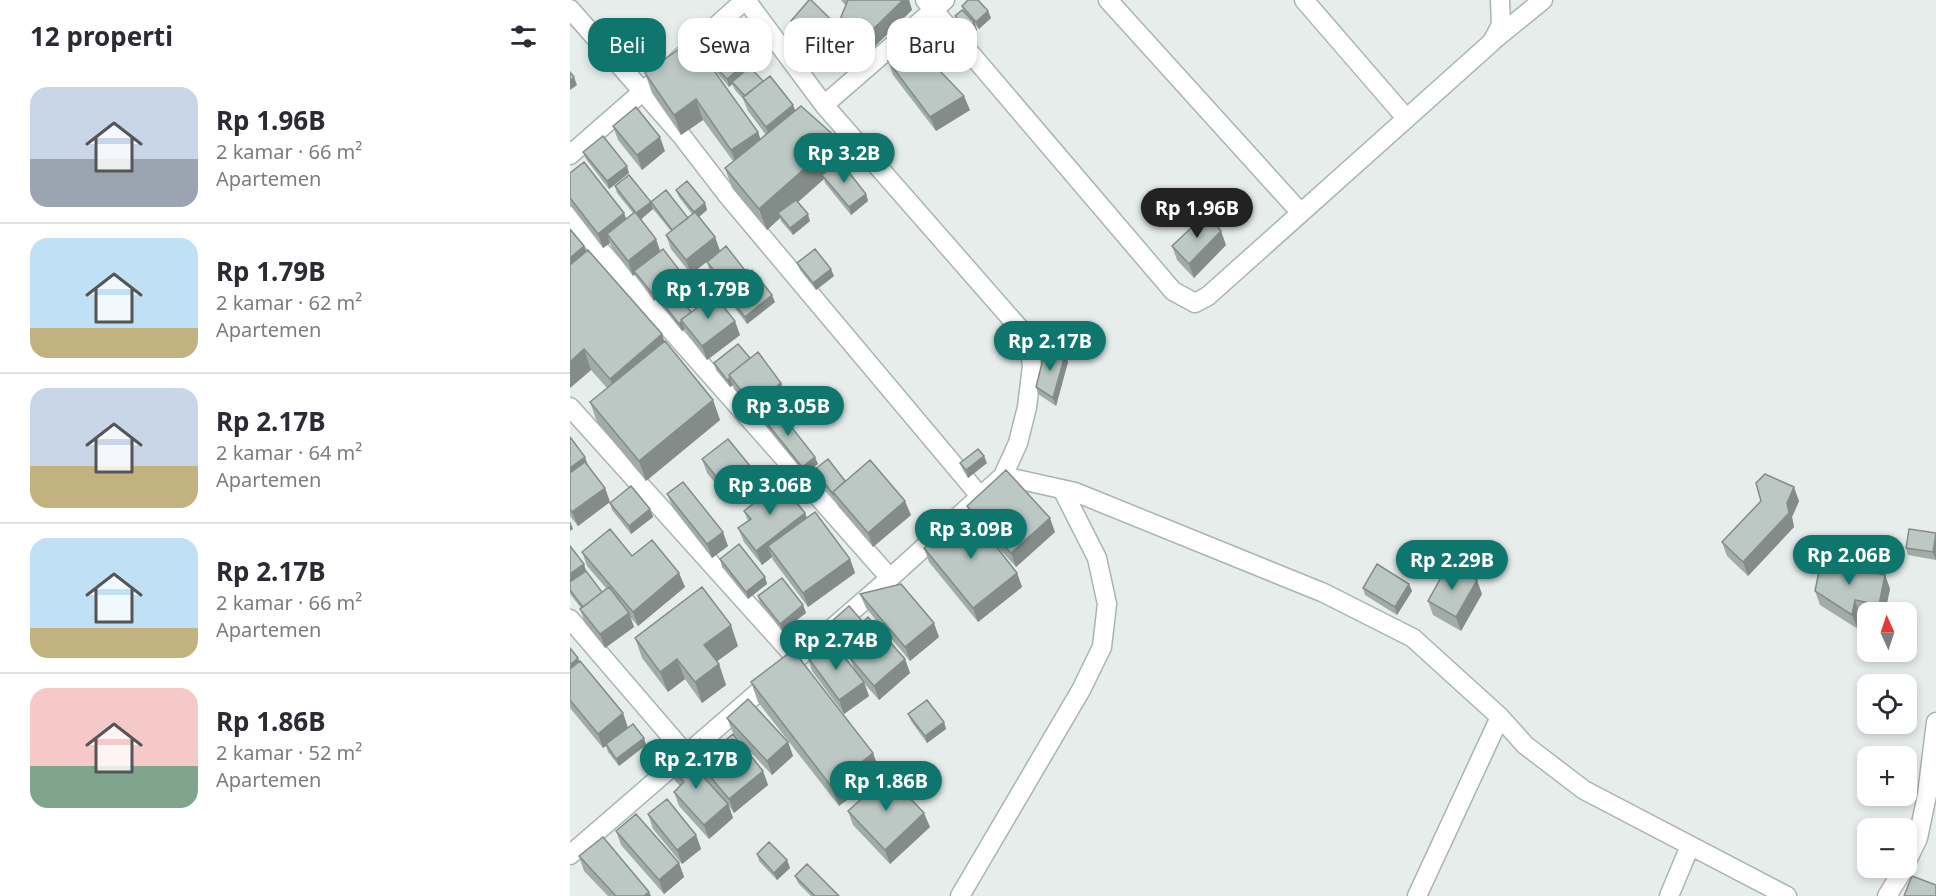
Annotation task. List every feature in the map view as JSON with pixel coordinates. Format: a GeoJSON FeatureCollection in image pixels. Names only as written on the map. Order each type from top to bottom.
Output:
{"type":"FeatureCollection","features":[{"type":"Feature","properties":{"kind":"street"},"geometry":{"type":"LineString","coordinates":[[570,155],[745,0],[824,105],[1028,338],[1032,366],[1027,407],[1018,443],[1004,476],[686,754],[574,844]]}},
{"type":"Feature","properties":{"kind":"street"},"geometry":{"type":"LineString","coordinates":[[1108,0],[1301,213]]}},
{"type":"Feature","properties":{"kind":"street"},"geometry":{"type":"LineString","coordinates":[[1304,0],[1406,118]]}},
{"type":"Feature","properties":{"kind":"street"},"geometry":{"type":"LineString","coordinates":[[1492,42],[1501,25],[1500,0]]}},
{"type":"Feature","properties":{"kind":"street"},"geometry":{"type":"LineString","coordinates":[[824,105],[935,3],[1173,291],[1195,303],[1208,296],[1492,42],[1543,0]]}},
{"type":"Feature","properties":{"kind":"street"},"geometry":{"type":"LineString","coordinates":[[570,9],[681,135],[728,196],[980,496]]}},
{"type":"Feature","properties":{"kind":"street"},"geometry":{"type":"LineString","coordinates":[[570,216],[890,578]]}},
{"type":"Feature","properties":{"kind":"street"},"geometry":{"type":"LineString","coordinates":[[570,407],[796,658]]}},
{"type":"Feature","properties":{"kind":"street"},"geometry":{"type":"LineString","coordinates":[[1004,476],[1075,492],[1324,593],[1413,638],[1500,717],[1525,745],[1584,790],[1787,896]]}},
{"type":"Feature","properties":{"kind":"street"},"geometry":{"type":"LineString","coordinates":[[960,896],[1081,690],[1102,648],[1107,604],[1097,558],[1062,489]]}},
{"type":"Feature","properties":{"kind":"street"},"geometry":{"type":"LineString","coordinates":[[570,619],[686,754]]}},
{"type":"Feature","properties":{"kind":"street"},"geometry":{"type":"LineString","coordinates":[[1417,896],[1500,717]]}},
{"type":"Feature","properties":{"kind":"street"},"geometry":{"type":"LineString","coordinates":[[1917,840],[1927,795],[1936,722]]}},
{"type":"Feature","properties":{"kind":"street"},"geometry":{"type":"LineString","coordinates":[[1669,896],[1690,846]]}},
{"type":"Feature","properties":{"kind":"street"},"geometry":{"type":"LineString","coordinates":[[1887,896],[1898,878]]}},
{"type":"Feature","properties":{"kind":"building"},"geometry":{"type":"Polygon","coordinates":[[[811,0],[829,18],[794,18],[811,0]]]}},
{"type":"Feature","properties":{"kind":"building"},"geometry":{"type":"Polygon","coordinates":[[[848,0],[903,0],[875,27],[875,18],[841,17],[848,0]]]}},
{"type":"Feature","properties":{"kind":"building"},"geometry":{"type":"Polygon","coordinates":[[[968,0],[978,0],[988,11],[977,21],[977,18],[972,18],[962,6],[968,0]]]}},
{"type":"Feature","properties":{"kind":"building"},"geometry":{"type":"Polygon","coordinates":[[[962,10],[970,18],[957,18],[955,16],[962,10]]]}},
{"type":"Feature","properties":{"kind":"building"},"geometry":{"type":"Polygon","coordinates":[[[678,50],[678,72],[715,72],[758,132],[731,150],[696,99],[674,115],[645,73],[666,72],[666,58],[678,50]]]}},
{"type":"Feature","properties":{"kind":"building"},"geometry":{"type":"Polygon","coordinates":[[[720,72],[735,72],[727,79],[720,72]]]}},
{"type":"Feature","properties":{"kind":"building"},"geometry":{"type":"Polygon","coordinates":[[[744,72],[755,72],[763,81],[745,96],[732,82],[744,72]]]}},
{"type":"Feature","properties":{"kind":"building"},"geometry":{"type":"Polygon","coordinates":[[[896,72],[941,72],[964,96],[930,117],[896,72]]]}},
{"type":"Feature","properties":{"kind":"building"},"geometry":{"type":"Polygon","coordinates":[[[770,76],[793,105],[766,127],[743,97],[770,76]]]}},
{"type":"Feature","properties":{"kind":"building"},"geometry":{"type":"Polygon","coordinates":[[[801,106],[838,139],[759,209],[725,168],[801,106]]]}},
{"type":"Feature","properties":{"kind":"building"},"geometry":{"type":"Polygon","coordinates":[[[636,107],[660,137],[637,155],[613,126],[636,107]]]}},
{"type":"Feature","properties":{"kind":"building"},"geometry":{"type":"Polygon","coordinates":[[[603,136],[627,166],[607,181],[583,152],[603,136]]]}},
{"type":"Feature","properties":{"kind":"building"},"geometry":{"type":"Polygon","coordinates":[[[840,161],[866,194],[849,207],[822,175],[840,161]]]}},
{"type":"Feature","properties":{"kind":"building"},"geometry":{"type":"Polygon","coordinates":[[[584,162],[624,213],[598,234],[570,198],[570,173],[584,162]]]}},
{"type":"Feature","properties":{"kind":"building"},"geometry":{"type":"Polygon","coordinates":[[[629,175],[651,202],[636,213],[615,186],[629,175]]]}},
{"type":"Feature","properties":{"kind":"building"},"geometry":{"type":"Polygon","coordinates":[[[687,181],[705,203],[694,212],[676,190],[687,181]]]}},
{"type":"Feature","properties":{"kind":"building"},"geometry":{"type":"Polygon","coordinates":[[[666,190],[688,218],[672,230],[651,202],[666,190]]]}},
{"type":"Feature","properties":{"kind":"building"},"geometry":{"type":"Polygon","coordinates":[[[796,200],[808,214],[790,228],[778,213],[796,200]]]}},
{"type":"Feature","properties":{"kind":"building"},"geometry":{"type":"Polygon","coordinates":[[[635,212],[656,239],[628,261],[607,234],[635,212]]]}},
{"type":"Feature","properties":{"kind":"building"},"geometry":{"type":"Polygon","coordinates":[[[695,212],[715,237],[686,260],[666,235],[695,212]]]}},
{"type":"Feature","properties":{"kind":"building"},"geometry":{"type":"Polygon","coordinates":[[[1207,213],[1221,231],[1189,264],[1172,246],[1207,213]]]}},
{"type":"Feature","properties":{"kind":"building"},"geometry":{"type":"Polygon","coordinates":[[[570,229],[584,246],[570,258],[570,229]]]}},
{"type":"Feature","properties":{"kind":"building"},"geometry":{"type":"Polygon","coordinates":[[[726,246],[744,269],[725,284],[707,262],[726,246]]]}},
{"type":"Feature","properties":{"kind":"building"},"geometry":{"type":"Polygon","coordinates":[[[663,249],[680,271],[652,293],[634,271],[663,249]]]}},
{"type":"Feature","properties":{"kind":"building"},"geometry":{"type":"Polygon","coordinates":[[[815,249],[831,269],[813,283],[797,263],[815,249]]]}},
{"type":"Feature","properties":{"kind":"building"},"geometry":{"type":"Polygon","coordinates":[[[588,250],[662,334],[610,379],[584,349],[570,362],[570,265],[588,250]]]}},
{"type":"Feature","properties":{"kind":"building"},"geometry":{"type":"Polygon","coordinates":[[[752,270],[772,295],[745,317],[725,292],[752,270]]]}},
{"type":"Feature","properties":{"kind":"building"},"geometry":{"type":"Polygon","coordinates":[[[670,285],[691,312],[679,324],[657,296],[670,285]]]}},
{"type":"Feature","properties":{"kind":"building"},"geometry":{"type":"Polygon","coordinates":[[[714,295],[735,321],[702,346],[681,320],[714,295]]]}},
{"type":"Feature","properties":{"kind":"building"},"geometry":{"type":"Polygon","coordinates":[[[665,341],[713,400],[639,461],[590,402],[665,341]]]}},
{"type":"Feature","properties":{"kind":"building"},"geometry":{"type":"Polygon","coordinates":[[[738,344],[750,358],[729,375],[730,378],[727,380],[714,363],[738,344]]]}},
{"type":"Feature","properties":{"kind":"building"},"geometry":{"type":"Polygon","coordinates":[[[1046,347],[1065,355],[1053,398],[1036,387],[1046,347]]]}},
{"type":"Feature","properties":{"kind":"building"},"geometry":{"type":"Polygon","coordinates":[[[758,352],[781,383],[752,405],[729,375],[758,352]]]}},
{"type":"Feature","properties":{"kind":"building"},"geometry":{"type":"Polygon","coordinates":[[[775,406],[815,457],[802,467],[762,417],[775,406]]]}},
{"type":"Feature","properties":{"kind":"building"},"geometry":{"type":"Polygon","coordinates":[[[570,437],[585,457],[570,468],[570,437]]]}},
{"type":"Feature","properties":{"kind":"building"},"geometry":{"type":"Polygon","coordinates":[[[728,439],[750,466],[724,486],[702,459],[728,439]]]}},
{"type":"Feature","properties":{"kind":"building"},"geometry":{"type":"Polygon","coordinates":[[[978,449],[984,456],[966,470],[960,463],[978,449]]]}},
{"type":"Feature","properties":{"kind":"building"},"geometry":{"type":"Polygon","coordinates":[[[828,459],[845,481],[833,492],[834,495],[814,470],[828,459]]]}},
{"type":"Feature","properties":{"kind":"building"},"geometry":{"type":"Polygon","coordinates":[[[870,460],[905,501],[868,533],[833,492],[870,460]]]}},
{"type":"Feature","properties":{"kind":"building"},"geometry":{"type":"Polygon","coordinates":[[[585,462],[605,488],[572,512],[570,509],[570,473],[585,462]]]}},
{"type":"Feature","properties":{"kind":"building"},"geometry":{"type":"Polygon","coordinates":[[[1006,470],[1050,518],[1011,553],[967,506],[1006,470]]]}},
{"type":"Feature","properties":{"kind":"building"},"geometry":{"type":"Polygon","coordinates":[[[1765,474],[1794,487],[1787,503],[1789,513],[1743,562],[1722,542],[1761,501],[1756,483],[1765,474]]]}},
{"type":"Feature","properties":{"kind":"building"},"geometry":{"type":"Polygon","coordinates":[[[683,482],[723,532],[707,544],[667,494],[683,482]]]}},
{"type":"Feature","properties":{"kind":"building"},"geometry":{"type":"Polygon","coordinates":[[[780,482],[805,513],[756,551],[738,528],[751,519],[744,511],[780,482]]]}},
{"type":"Feature","properties":{"kind":"building"},"geometry":{"type":"Polygon","coordinates":[[[631,486],[650,509],[629,526],[610,503],[631,486]]]}},
{"type":"Feature","properties":{"kind":"building"},"geometry":{"type":"Polygon","coordinates":[[[815,512],[850,559],[803,593],[768,546],[815,512]]]}},
{"type":"Feature","properties":{"kind":"building"},"geometry":{"type":"Polygon","coordinates":[[[969,512],[1017,573],[973,608],[924,548],[969,512]]]}},
{"type":"Feature","properties":{"kind":"building"},"geometry":{"type":"Polygon","coordinates":[[[610,529],[632,556],[652,540],[679,573],[633,612],[582,552],[610,529]]]}},
{"type":"Feature","properties":{"kind":"building"},"geometry":{"type":"Polygon","coordinates":[[[1909,529],[1936,533],[1933,552],[1906,548],[1909,529]]]}},
{"type":"Feature","properties":{"kind":"building"},"geometry":{"type":"Polygon","coordinates":[[[739,544],[765,577],[746,592],[720,559],[739,544]]]}},
{"type":"Feature","properties":{"kind":"building"},"geometry":{"type":"Polygon","coordinates":[[[570,546],[584,564],[570,574],[570,546]]]}},
{"type":"Feature","properties":{"kind":"building"},"geometry":{"type":"Polygon","coordinates":[[[1821,562],[1885,575],[1880,602],[1855,600],[1852,615],[1815,591],[1821,562]]]}},
{"type":"Feature","properties":{"kind":"building"},"geometry":{"type":"Polygon","coordinates":[[[1377,564],[1409,584],[1395,607],[1363,588],[1377,564]]]}},
{"type":"Feature","properties":{"kind":"building"},"geometry":{"type":"Polygon","coordinates":[[[1448,565],[1477,580],[1456,617],[1428,601],[1448,565]]]}},
{"type":"Feature","properties":{"kind":"building"},"geometry":{"type":"Polygon","coordinates":[[[586,571],[602,592],[583,607],[570,590],[570,582],[586,571]]]}},
{"type":"Feature","properties":{"kind":"building"},"geometry":{"type":"Polygon","coordinates":[[[782,578],[803,605],[780,624],[758,596],[782,578]]]}},
{"type":"Feature","properties":{"kind":"building"},"geometry":{"type":"Polygon","coordinates":[[[901,584],[934,623],[905,647],[860,594],[901,584]]]}},
{"type":"Feature","properties":{"kind":"building"},"geometry":{"type":"Polygon","coordinates":[[[609,587],[629,613],[600,634],[580,609],[609,587]]]}},
{"type":"Feature","properties":{"kind":"building"},"geometry":{"type":"Polygon","coordinates":[[[702,587],[731,625],[704,645],[719,664],[695,682],[677,659],[660,672],[635,638],[702,587]]]}},
{"type":"Feature","properties":{"kind":"building"},"geometry":{"type":"Polygon","coordinates":[[[849,606],[863,622],[868,617],[905,659],[874,686],[850,658],[855,648],[832,621],[849,606]]]}},
{"type":"Feature","properties":{"kind":"building"},"geometry":{"type":"Polygon","coordinates":[[[835,645],[864,682],[839,700],[807,656],[817,650],[835,645]]]}},
{"type":"Feature","properties":{"kind":"building"},"geometry":{"type":"Polygon","coordinates":[[[570,648],[578,658],[570,665],[570,648]]]}},
{"type":"Feature","properties":{"kind":"building"},"geometry":{"type":"Polygon","coordinates":[[[793,650],[873,753],[831,786],[751,682],[793,650]]]}},
{"type":"Feature","properties":{"kind":"building"},"geometry":{"type":"Polygon","coordinates":[[[580,661],[623,713],[598,734],[570,700],[570,669],[580,661]]]}},
{"type":"Feature","properties":{"kind":"building"},"geometry":{"type":"Polygon","coordinates":[[[748,699],[788,742],[767,761],[727,718],[748,699]]]}},
{"type":"Feature","properties":{"kind":"building"},"geometry":{"type":"Polygon","coordinates":[[[927,700],[944,722],[925,736],[908,714],[927,700]]]}},
{"type":"Feature","properties":{"kind":"building"},"geometry":{"type":"Polygon","coordinates":[[[633,724],[644,738],[616,759],[606,744],[633,724]]]}},
{"type":"Feature","properties":{"kind":"building"},"geometry":{"type":"Polygon","coordinates":[[[733,734],[763,771],[729,799],[687,749],[700,739],[711,752],[733,734]]]}},
{"type":"Feature","properties":{"kind":"building"},"geometry":{"type":"Polygon","coordinates":[[[679,750],[728,804],[704,825],[674,792],[684,782],[666,762],[679,750]]]}},
{"type":"Feature","properties":{"kind":"building"},"geometry":{"type":"Polygon","coordinates":[[[888,775],[924,813],[885,850],[848,811],[888,775]]]}},
{"type":"Feature","properties":{"kind":"building"},"geometry":{"type":"Polygon","coordinates":[[[667,799],[696,835],[677,850],[648,814],[667,799]]]}},
{"type":"Feature","properties":{"kind":"building"},"geometry":{"type":"Polygon","coordinates":[[[636,814],[679,863],[659,880],[616,831],[636,814]]]}},
{"type":"Feature","properties":{"kind":"building"},"geometry":{"type":"Polygon","coordinates":[[[603,837],[649,892],[644,896],[616,896],[579,856],[603,837]]]}},
{"type":"Feature","properties":{"kind":"building"},"geometry":{"type":"Polygon","coordinates":[[[769,842],[787,860],[774,873],[757,854],[769,842]]]}},
{"type":"Feature","properties":{"kind":"building"},"geometry":{"type":"Polygon","coordinates":[[[807,864],[839,896],[815,896],[795,876],[807,864]]]}},
{"type":"Feature","properties":{"kind":"building"},"geometry":{"type":"Polygon","coordinates":[[[1911,878],[1936,885],[1936,896],[1904,896],[1911,878]]]}}]}
